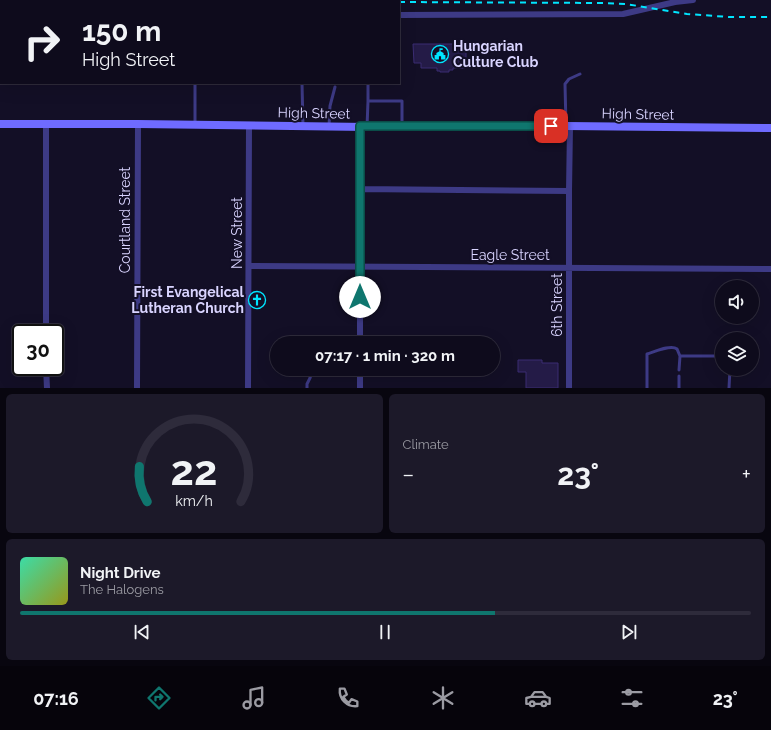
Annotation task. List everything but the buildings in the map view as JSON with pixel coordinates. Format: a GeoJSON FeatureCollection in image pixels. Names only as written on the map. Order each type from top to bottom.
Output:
{"type":"FeatureCollection","features":[{"type":"Feature","properties":{"kind":"street"},"geometry":{"type":"LineString","coordinates":[[400,15],[623,14],[675,2],[693,0]]}},
{"type":"Feature","properties":{"kind":"street","name":"High Street"},"geometry":{"type":"LineString","coordinates":[[0,124],[771,128]]}},
{"type":"Feature","properties":{"kind":"street"},"geometry":{"type":"LineString","coordinates":[[46,124],[46,324]]}},
{"type":"Feature","properties":{"kind":"street","name":"Courtland Street"},"geometry":{"type":"LineString","coordinates":[[136,388],[138,124]]}},
{"type":"Feature","properties":{"kind":"street","name":"New Street"},"geometry":{"type":"LineString","coordinates":[[248,388],[249,125]]}},
{"type":"Feature","properties":{"kind":"street","name":"6th Street"},"geometry":{"type":"LineString","coordinates":[[568,126],[569,388]]}},
{"type":"Feature","properties":{"kind":"street"},"geometry":{"type":"LineString","coordinates":[[360,336],[360,189],[364,127]]}},
{"type":"Feature","properties":{"kind":"street"},"geometry":{"type":"LineString","coordinates":[[360,189],[569,191]]}},
{"type":"Feature","properties":{"kind":"street","name":"Eagle Street"},"geometry":{"type":"LineString","coordinates":[[249,266],[771,269]]}},
{"type":"Feature","properties":{"kind":"street"},"geometry":{"type":"LineString","coordinates":[[46,376],[46,388]]}},
{"type":"Feature","properties":{"kind":"street"},"geometry":{"type":"LineString","coordinates":[[360,376],[360,388]]}},
{"type":"Feature","properties":{"kind":"lane"},"geometry":{"type":"LineString","coordinates":[[568,126],[565,84],[569,79],[580,74]]}},
{"type":"Feature","properties":{"kind":"lane"},"geometry":{"type":"LineString","coordinates":[[195,84],[195,125]]}},
{"type":"Feature","properties":{"kind":"lane"},"geometry":{"type":"LineString","coordinates":[[302,84],[303,126]]}},
{"type":"Feature","properties":{"kind":"lane"},"geometry":{"type":"LineString","coordinates":[[364,127],[368,101],[368,84]]}},
{"type":"Feature","properties":{"kind":"lane"},"geometry":{"type":"LineString","coordinates":[[329,126],[330,106],[335,87]]}},
{"type":"Feature","properties":{"kind":"lane"},"geometry":{"type":"LineString","coordinates":[[368,101],[402,100],[402,126]]}},
{"type":"Feature","properties":{"kind":"lane"},"geometry":{"type":"LineString","coordinates":[[647,388],[647,354],[660,349],[672,347],[676,348],[680,356],[679,370]]}},
{"type":"Feature","properties":{"kind":"lane"},"geometry":{"type":"LineString","coordinates":[[680,356],[715,356]]}},
{"type":"Feature","properties":{"kind":"lane"},"geometry":{"type":"LineString","coordinates":[[307,388],[311,376]]}},
{"type":"Feature","properties":{"kind":"lane"},"geometry":{"type":"LineString","coordinates":[[679,376],[679,388]]}},
{"type":"Feature","properties":{"kind":"lane"},"geometry":{"type":"LineString","coordinates":[[729,388],[730,376]]}},
{"type":"Feature","properties":{"kind":"railway"},"geometry":{"type":"LineString","coordinates":[[400,2],[604,3],[626,4],[687,14],[729,17],[771,17]]}},
{"type":"Feature","properties":{"kind":"place","name":"Hungarian Culture Club"},"geometry":{"type":"Point","coordinates":[440,54]}},
{"type":"Feature","properties":{"kind":"place","name":"First Evangelical Lutheran Church"},"geometry":{"type":"Point","coordinates":[257,300]}},
{"type":"Feature","properties":{"kind":"route"},"geometry":{"type":"LineString","coordinates":[[360,297],[360,126],[551,126]]}}]}
